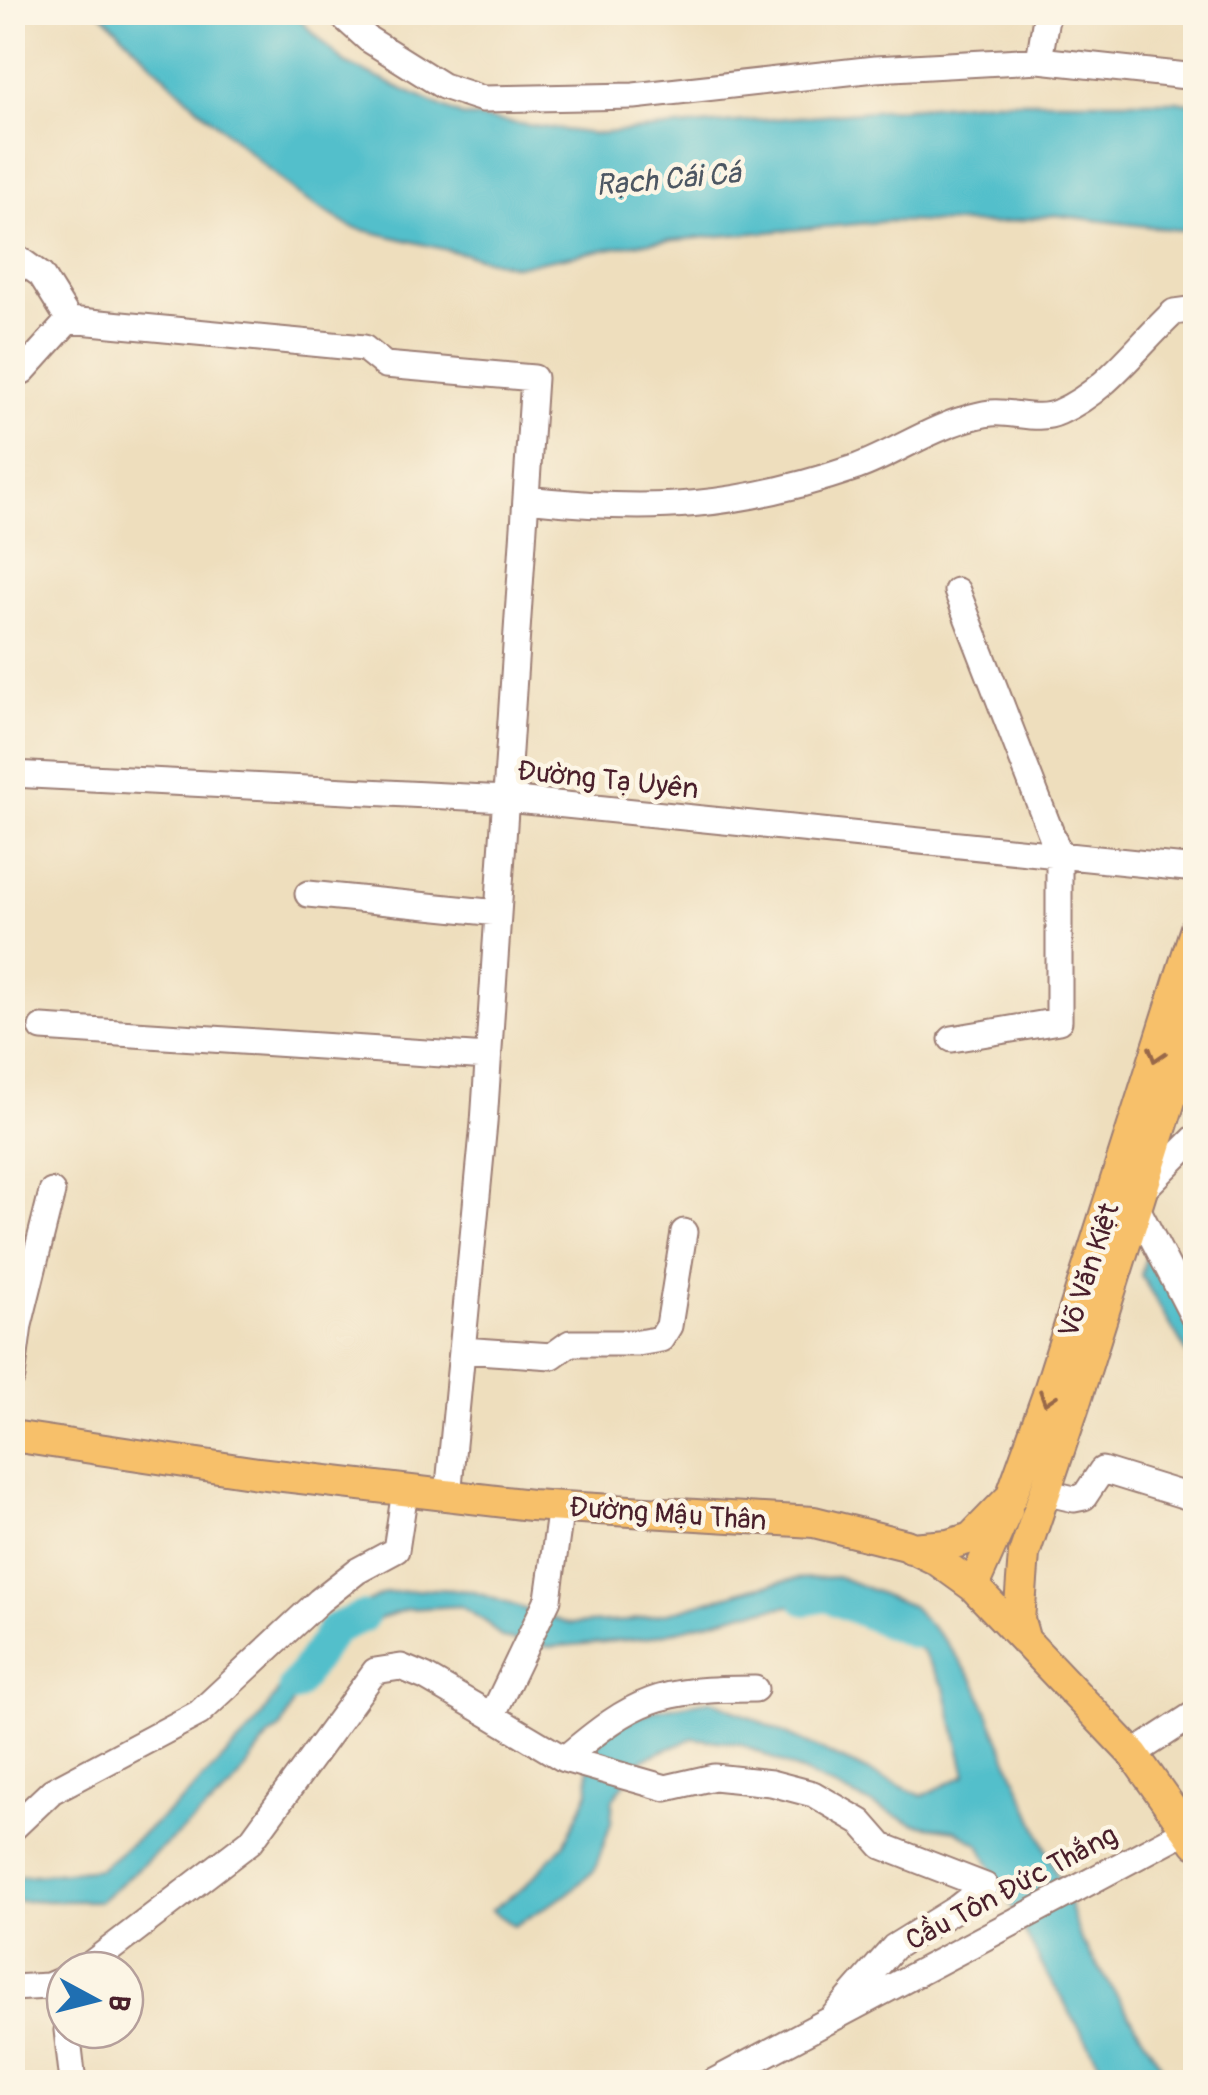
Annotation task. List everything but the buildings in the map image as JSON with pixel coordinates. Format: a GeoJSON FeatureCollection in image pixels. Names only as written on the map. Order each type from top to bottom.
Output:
{"type":"FeatureCollection","features":[{"type":"Feature","properties":{"kind":"main road","name":"Võ Văn Kiệt"},"geometry":{"type":"LineString","coordinates":[[1026,1644],[1019,1620],[1022,1562],[1053,1379],[1196,928]]}},
{"type":"Feature","properties":{"kind":"main road","name":"Võ Văn Kiệt"},"geometry":{"type":"LineString","coordinates":[[912,1548],[948,1545],[971,1538],[1032,1498],[1138,1200],[1196,1018]]}},
{"type":"Feature","properties":{"kind":"main road","name":"Đường Mậu Thân"},"geometry":{"type":"LineString","coordinates":[[12,1436],[258,1473],[448,1496],[814,1522],[912,1548],[937,1560],[973,1586],[1133,1754],[1191,1837]]}},
{"type":"Feature","properties":{"kind":"main road"},"geometry":{"type":"LineString","coordinates":[[973,1586],[995,1541],[1032,1498]]}},
{"type":"Feature","properties":{"kind":"main road"},"geometry":{"type":"LineString","coordinates":[[973,1586],[1022,1562]]}},
{"type":"Feature","properties":{"kind":"street"},"geometry":{"type":"LineString","coordinates":[[338,12],[368,39],[444,86],[483,99],[634,96],[875,69],[1039,60],[1196,77]]}},
{"type":"Feature","properties":{"kind":"street"},"geometry":{"type":"LineString","coordinates":[[1039,60],[1047,12]]}},
{"type":"Feature","properties":{"kind":"street"},"geometry":{"type":"LineString","coordinates":[[12,254],[41,274],[69,320]]}},
{"type":"Feature","properties":{"kind":"street"},"geometry":{"type":"LineString","coordinates":[[526,499],[664,508],[708,505],[758,496],[862,465],[960,420],[992,413],[1056,414],[1086,397],[1112,375],[1174,312],[1196,310]]}},
{"type":"Feature","properties":{"kind":"street"},"geometry":{"type":"LineString","coordinates":[[12,371],[23,371],[69,320]]}},
{"type":"Feature","properties":{"kind":"street"},"geometry":{"type":"LineString","coordinates":[[69,320],[364,348],[385,366],[534,378],[488,1058],[448,1496]]}},
{"type":"Feature","properties":{"kind":"street"},"geometry":{"type":"LineString","coordinates":[[952,1039],[1059,1021],[1059,854],[957,591]]}},
{"type":"Feature","properties":{"kind":"street","name":"Đường Tạ Uyên"},"geometry":{"type":"LineString","coordinates":[[12,774],[506,798],[1196,869]]}},
{"type":"Feature","properties":{"kind":"street"},"geometry":{"type":"LineString","coordinates":[[308,894],[498,913]]}},
{"type":"Feature","properties":{"kind":"street"},"geometry":{"type":"LineString","coordinates":[[42,1028],[488,1058]]}},
{"type":"Feature","properties":{"kind":"street"},"geometry":{"type":"LineString","coordinates":[[1196,1137],[1138,1200],[1196,1322]]}},
{"type":"Feature","properties":{"kind":"street"},"geometry":{"type":"LineString","coordinates":[[12,1377],[19,1324],[52,1192]]}},
{"type":"Feature","properties":{"kind":"street"},"geometry":{"type":"LineString","coordinates":[[462,1350],[552,1356],[570,1343],[638,1343],[662,1338],[669,1326],[684,1232]]}},
{"type":"Feature","properties":{"kind":"street"},"geometry":{"type":"LineString","coordinates":[[1032,1498],[1084,1498],[1102,1470],[1196,1499]]}},
{"type":"Feature","properties":{"kind":"street"},"geometry":{"type":"LineString","coordinates":[[12,1830],[52,1791],[199,1714],[318,1601],[358,1571],[396,1550],[405,1491]]}},
{"type":"Feature","properties":{"kind":"street"},"geometry":{"type":"LineString","coordinates":[[492,1716],[548,1599],[561,1506]]}},
{"type":"Feature","properties":{"kind":"street"},"geometry":{"type":"LineString","coordinates":[[106,1950],[251,1841],[375,1671],[402,1668],[426,1677],[564,1758],[666,1788],[714,1777],[771,1783],[813,1794],[861,1822],[882,1846],[985,1886],[894,1947],[832,2018]]}},
{"type":"Feature","properties":{"kind":"street"},"geometry":{"type":"LineString","coordinates":[[564,1758],[616,1716],[660,1696],[698,1689],[755,1689]]}},
{"type":"Feature","properties":{"kind":"street"},"geometry":{"type":"LineString","coordinates":[[1133,1754],[1196,1714]]}},
{"type":"Feature","properties":{"kind":"street","name":"Cầu Tôn Đức Thắng"},"geometry":{"type":"LineString","coordinates":[[713,2082],[1143,1851],[1191,1837]]}},
{"type":"Feature","properties":{"kind":"street"},"geometry":{"type":"LineString","coordinates":[[12,1988],[45,1986]]}},
{"type":"Feature","properties":{"kind":"street"},"geometry":{"type":"LineString","coordinates":[[69,2050],[73,2082]]}},
{"type":"Feature","properties":{"kind":"water","name":"Rạch Cái Cá"},"geometry":{"type":"Polygon","coordinates":[[[101,13],[292,13],[345,63],[461,116],[594,134],[990,101],[1195,104],[1195,232],[1055,215],[994,224],[891,221],[640,243],[515,266],[351,227],[297,194],[191,101],[101,13]]]}},
{"type":"Feature","properties":{"kind":"water"},"geometry":{"type":"Polygon","coordinates":[[[1149,1246],[1195,1336],[1195,1367],[1141,1275],[1149,1246]]]}},
{"type":"Feature","properties":{"kind":"water"},"geometry":{"type":"Polygon","coordinates":[[[839,1577],[911,1606],[946,1642],[975,1682],[1069,1903],[1080,1938],[1172,2082],[1111,2082],[1040,1962],[980,1845],[956,1830],[914,1824],[741,1744],[693,1738],[641,1760],[613,1799],[611,1823],[595,1870],[567,1894],[514,1926],[491,1910],[523,1888],[565,1843],[589,1791],[588,1757],[609,1728],[655,1710],[712,1700],[922,1796],[966,1775],[945,1688],[922,1651],[859,1606],[821,1602],[745,1612],[648,1638],[550,1647],[502,1638],[486,1622],[460,1606],[406,1609],[328,1638],[314,1656],[282,1727],[269,1737],[231,1789],[100,1901],[13,1901],[13,1877],[100,1869],[184,1799],[255,1726],[320,1628],[385,1593],[471,1591],[569,1624],[627,1621],[752,1588],[796,1579],[839,1577]]]}},
{"type":"Feature","properties":{"kind":"waterway"},"geometry":{"type":"LineString","coordinates":[[806,1600],[827,1596],[914,1633]]}},
{"type":"Feature","properties":{"kind":"waterway"},"geometry":{"type":"LineString","coordinates":[[294,1687],[334,1629],[362,1617]]}}]}
